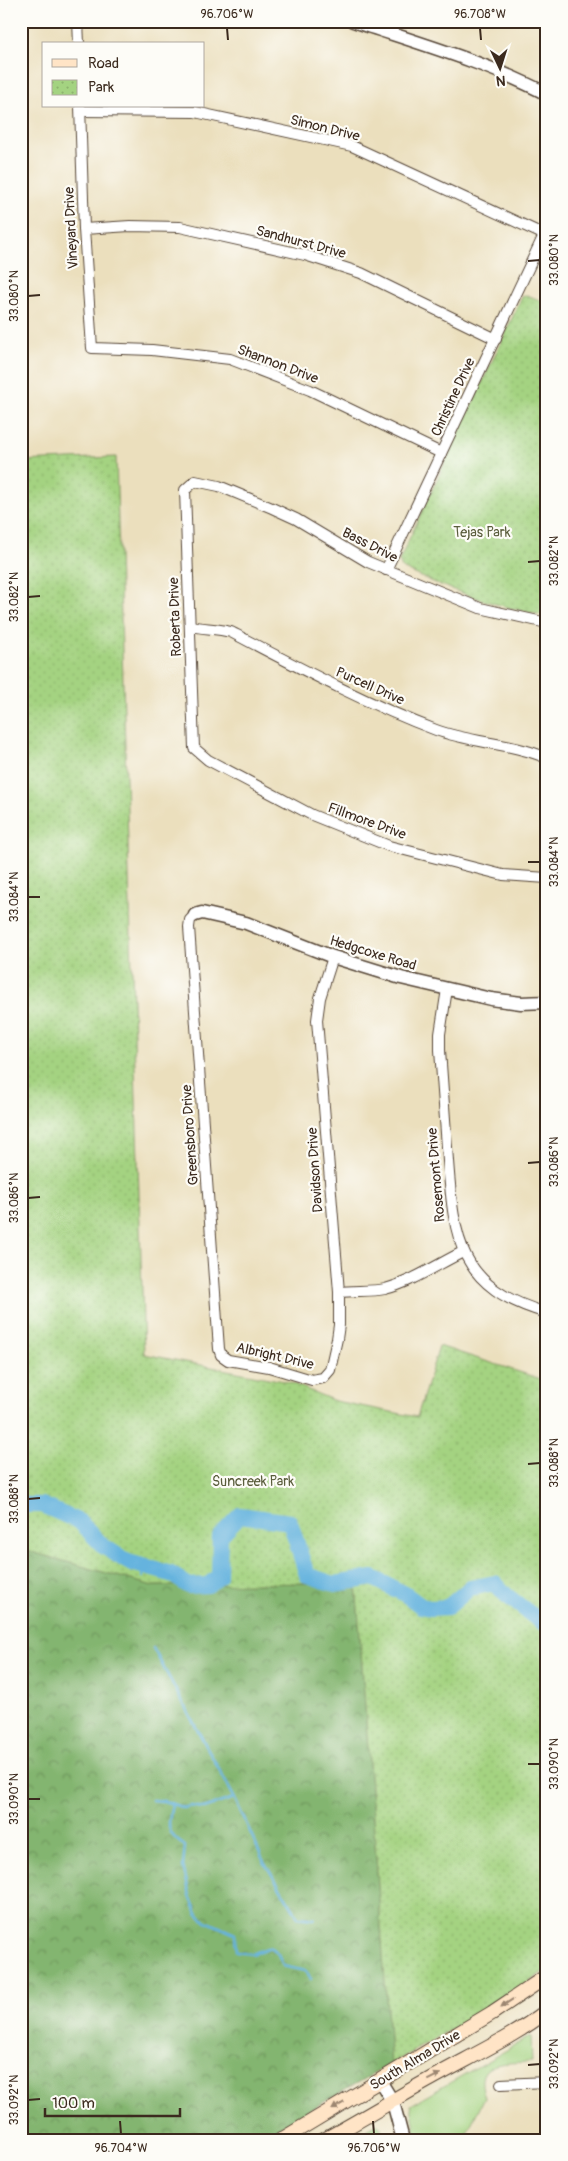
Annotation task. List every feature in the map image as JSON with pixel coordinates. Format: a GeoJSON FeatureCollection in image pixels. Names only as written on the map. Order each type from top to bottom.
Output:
{"type":"FeatureCollection","features":[{"type":"Feature","properties":{"kind":"main road","name":"South Alma Drive"},"geometry":{"type":"LineString","coordinates":[[281,2140],[492,2013],[547,1976]]}},
{"type":"Feature","properties":{"kind":"main road","name":"South Alma Drive"},"geometry":{"type":"LineString","coordinates":[[324,2140],[532,2022],[547,2011]]}},
{"type":"Feature","properties":{"kind":"street"},"geometry":{"type":"LineString","coordinates":[[78,21],[79,42]]}},
{"type":"Feature","properties":{"kind":"street"},"geometry":{"type":"LineString","coordinates":[[353,21],[458,57],[530,85],[547,94]]}},
{"type":"Feature","properties":{"kind":"street","name":"Vineyard Drive"},"geometry":{"type":"LineString","coordinates":[[80,109],[84,229],[92,348]]}},
{"type":"Feature","properties":{"kind":"street","name":"Simon Drive"},"geometry":{"type":"LineString","coordinates":[[80,109],[195,112],[352,146],[545,235]]}},
{"type":"Feature","properties":{"kind":"street","name":"Sandhurst Drive"},"geometry":{"type":"LineString","coordinates":[[84,229],[130,226],[180,227],[305,255],[361,273],[496,339]]}},
{"type":"Feature","properties":{"kind":"street","name":"Christine Drive"},"geometry":{"type":"LineString","coordinates":[[386,570],[545,235]]}},
{"type":"Feature","properties":{"kind":"street","name":"Shannon Drive"},"geometry":{"type":"LineString","coordinates":[[92,348],[152,350],[230,359],[310,390],[441,453]]}},
{"type":"Feature","properties":{"kind":"street","name":"Bass Drive"},"geometry":{"type":"LineString","coordinates":[[188,486],[199,481],[219,486],[296,519],[368,562],[386,570],[480,608],[547,624]]}},
{"type":"Feature","properties":{"kind":"street","name":"Roberta Drive"},"geometry":{"type":"LineString","coordinates":[[188,486],[184,494],[194,748]]}},
{"type":"Feature","properties":{"kind":"street","name":"Purcell Drive"},"geometry":{"type":"LineString","coordinates":[[190,626],[204,629],[217,628],[231,632],[344,692],[438,730],[531,751],[547,758]]}},
{"type":"Feature","properties":{"kind":"street","name":"Fillmore Drive"},"geometry":{"type":"LineString","coordinates":[[194,748],[208,760],[312,815],[389,846],[503,875],[547,878]]}},
{"type":"Feature","properties":{"kind":"street","name":"Hedgcoxe Road"},"geometry":{"type":"LineString","coordinates":[[195,915],[202,913],[246,923],[333,957],[401,978],[491,999],[522,1003],[547,1002]]}},
{"type":"Feature","properties":{"kind":"street","name":"Greensboro Drive"},"geometry":{"type":"LineString","coordinates":[[195,915],[190,920],[189,927],[218,1339],[222,1356]]}},
{"type":"Feature","properties":{"kind":"street","name":"Davidson Drive"},"geometry":{"type":"LineString","coordinates":[[322,1378],[330,1370],[339,1325],[317,1020],[324,984],[333,957]]}},
{"type":"Feature","properties":{"kind":"street","name":"Rosemont Drive"},"geometry":{"type":"LineString","coordinates":[[447,989],[440,1034],[440,1050],[452,1214],[462,1252],[472,1267],[492,1287],[505,1295],[547,1313]]}},
{"type":"Feature","properties":{"kind":"street"},"geometry":{"type":"LineString","coordinates":[[338,1292],[384,1289],[404,1282],[462,1252]]}},
{"type":"Feature","properties":{"kind":"street","name":"Albright Drive"},"geometry":{"type":"LineString","coordinates":[[222,1356],[228,1360],[269,1367],[312,1380],[322,1378]]}},
{"type":"Feature","properties":{"kind":"street"},"geometry":{"type":"LineString","coordinates":[[380,2081],[393,2102],[403,2140]]}},
{"type":"Feature","properties":{"kind":"street"},"geometry":{"type":"LineString","coordinates":[[501,2084],[547,2082]]}},
{"type":"Feature","properties":{"kind":"green space","name":"Tejas Park"},"geometry":{"type":"Polygon","coordinates":[[[527,295],[547,303],[547,616],[491,603],[437,584],[402,568],[399,561],[522,297],[527,295]]]}},
{"type":"Feature","properties":{"kind":"green space","name":"Suncreek Park"},"geometry":{"type":"Polygon","coordinates":[[[116,457],[144,1354],[289,1382],[335,1401],[417,1417],[439,1346],[547,1381],[547,1969],[515,1992],[391,2064],[356,1582],[153,1586],[21,1549],[21,461],[116,457]]]}},
{"type":"Feature","properties":{"kind":"green space"},"geometry":{"type":"Polygon","coordinates":[[[21,1549],[153,1586],[356,1582],[391,2064],[257,2140],[21,2140],[21,1549]]]}},
{"type":"Feature","properties":{"kind":"green space"},"geometry":{"type":"Polygon","coordinates":[[[531,2036],[532,2062],[494,2066],[487,2069],[483,2075],[482,2084],[485,2097],[463,2140],[417,2140],[411,2105],[531,2036]]]}},
{"type":"Feature","properties":{"kind":"green space"},"geometry":{"type":"Polygon","coordinates":[[[378,2124],[391,2140],[348,2140],[378,2124]]]}},
{"type":"Feature","properties":{"kind":"waterway"},"geometry":{"type":"LineString","coordinates":[[21,1505],[42,1505],[80,1522],[103,1546],[128,1562],[171,1574],[189,1586],[208,1585],[219,1576],[220,1536],[240,1515],[290,1522],[307,1575],[334,1584],[373,1578],[405,1594],[421,1606],[431,1608],[448,1607],[470,1588],[495,1583],[506,1595],[541,1622],[547,1623]]}},
{"type":"Feature","properties":{"kind":"waterway"},"geometry":{"type":"LineString","coordinates":[[142,1566],[143,1577]]}},
{"type":"Feature","properties":{"kind":"waterway"},"geometry":{"type":"LineString","coordinates":[[153,1648],[234,1797],[263,1860],[298,1917],[314,1919]]}},
{"type":"Feature","properties":{"kind":"waterway"},"geometry":{"type":"LineString","coordinates":[[152,1800],[164,1801],[184,1808],[190,1806],[204,1808],[234,1798]]}},
{"type":"Feature","properties":{"kind":"waterway"},"geometry":{"type":"LineString","coordinates":[[172,1805],[169,1819],[170,1829],[174,1837],[185,1846],[183,1866],[190,1896],[197,1913],[204,1920],[235,1934],[236,1952],[252,1954],[270,1947],[278,1954],[283,1966],[305,1971],[311,1979]]}}]}
